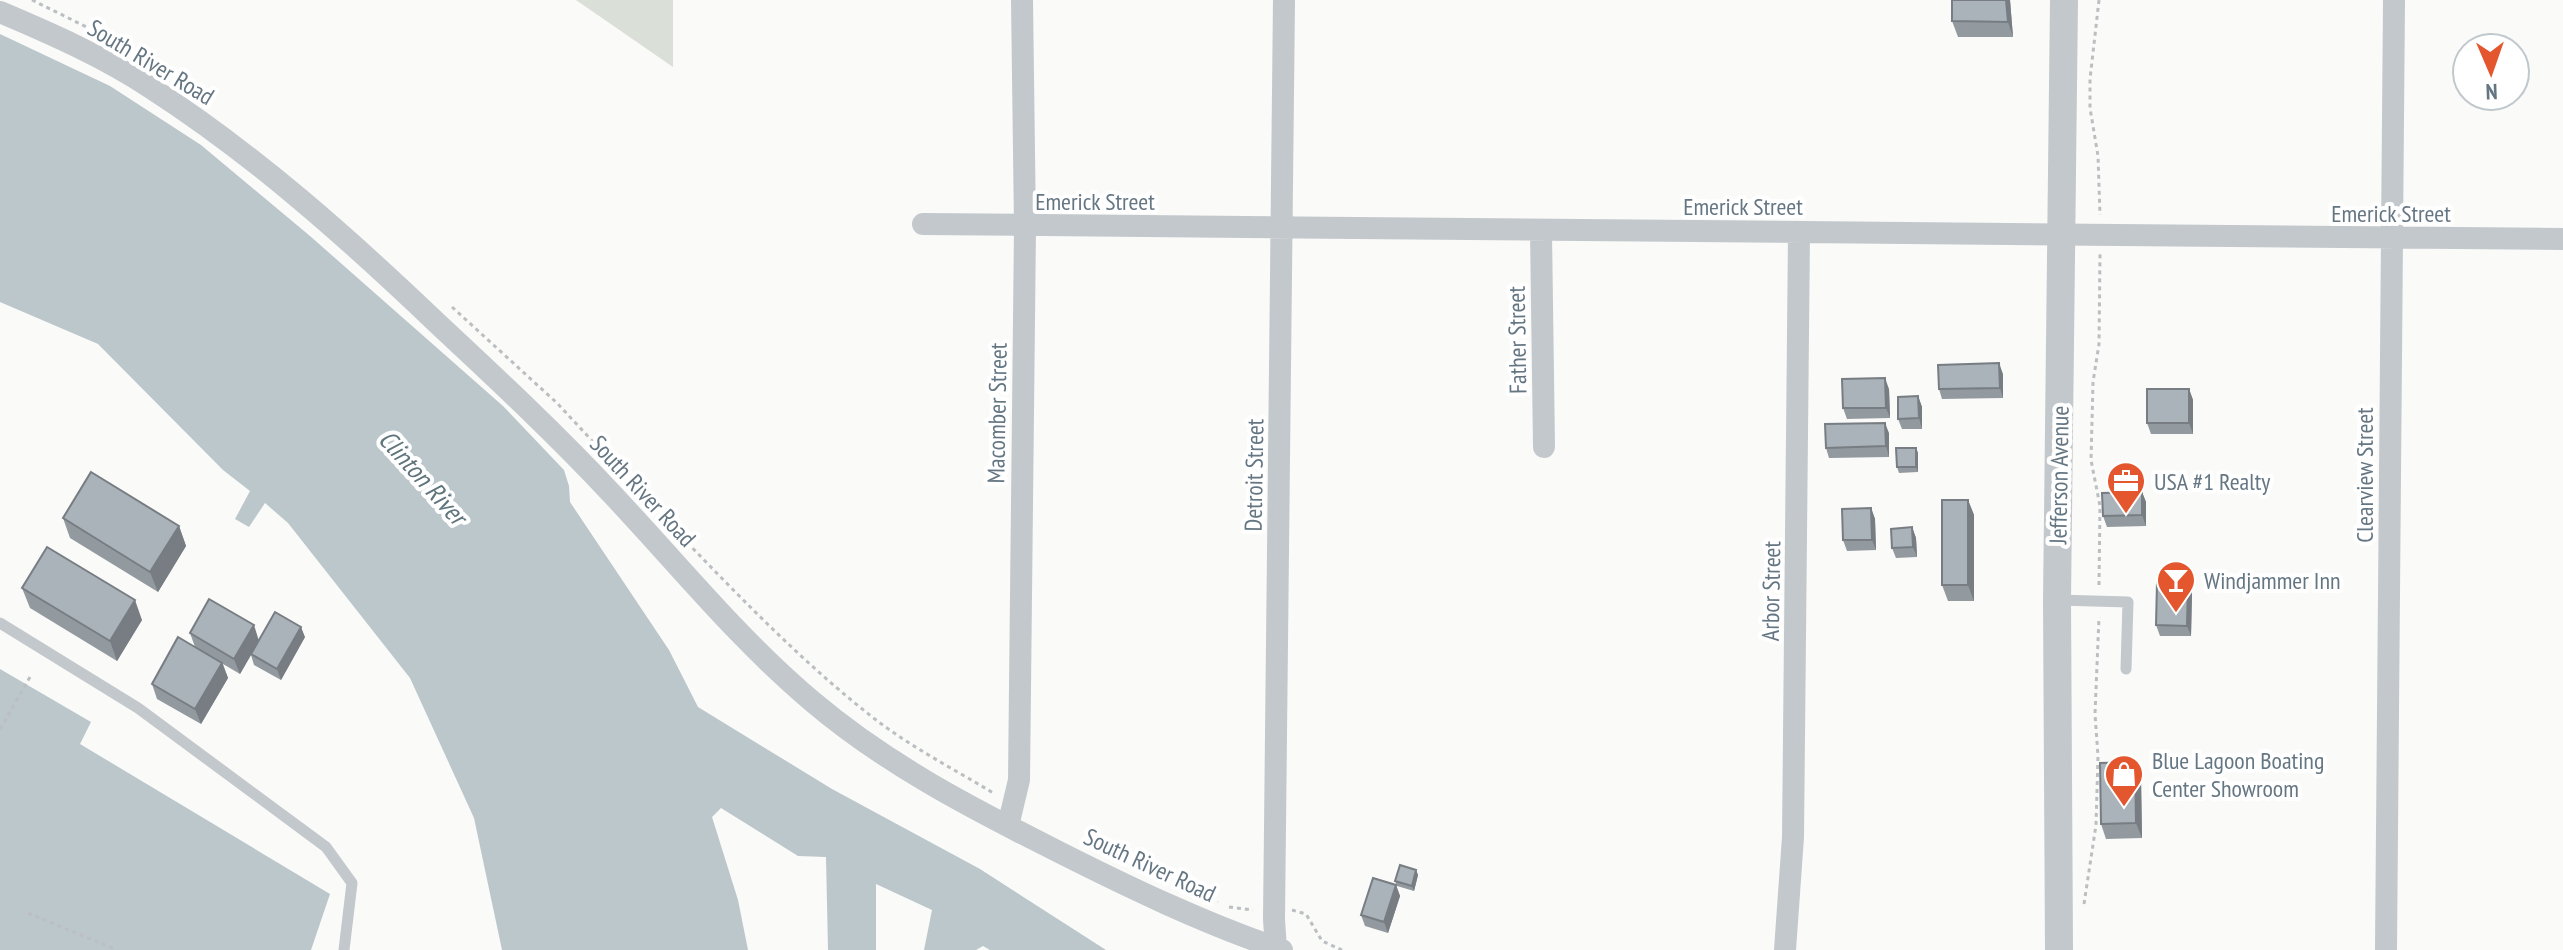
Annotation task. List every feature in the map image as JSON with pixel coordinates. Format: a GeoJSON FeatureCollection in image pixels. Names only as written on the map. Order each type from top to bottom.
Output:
{"type":"FeatureCollection","features":[{"type":"Feature","properties":{"kind":"street","name":"Macomber Street"},"geometry":{"type":"LineString","coordinates":[[1008,826],[1019,780],[1025,227],[1022,0]]}},
{"type":"Feature","properties":{"kind":"street","name":"Detroit Street"},"geometry":{"type":"LineString","coordinates":[[1278,949],[1274,909],[1284,0]]}},
{"type":"Feature","properties":{"kind":"street","name":"Jefferson Avenue"},"geometry":{"type":"LineString","coordinates":[[2059,950],[2057,600],[2064,0]]}},
{"type":"Feature","properties":{"kind":"street","name":"Clearview Street"},"geometry":{"type":"LineString","coordinates":[[2386,950],[2394,0]]}},
{"type":"Feature","properties":{"kind":"street","name":"South River Road"},"geometry":{"type":"LineString","coordinates":[[0,12],[89,52],[151,88],[223,138],[306,205],[520,401],[611,493],[764,660],[868,745],[961,802],[1148,897],[1278,949]]}},
{"type":"Feature","properties":{"kind":"street","name":"Emerick Street"},"geometry":{"type":"LineString","coordinates":[[923,224],[2392,240],[2563,239]]}},
{"type":"Feature","properties":{"kind":"street","name":"Father Street"},"geometry":{"type":"LineString","coordinates":[[1541,232],[1544,447]]}},
{"type":"Feature","properties":{"kind":"street","name":"Arbor Street"},"geometry":{"type":"LineString","coordinates":[[1785,950],[1793,837],[1799,233]]}},
{"type":"Feature","properties":{"kind":"lane"},"geometry":{"type":"LineString","coordinates":[[2057,600],[2128,602],[2126,669]]}},
{"type":"Feature","properties":{"kind":"lane"},"geometry":{"type":"LineString","coordinates":[[0,623],[138,708],[326,847],[352,883],[344,950]]}},
{"type":"Feature","properties":{"kind":"path"},"geometry":{"type":"LineString","coordinates":[[32,0],[126,47]]}},
{"type":"Feature","properties":{"kind":"path"},"geometry":{"type":"LineString","coordinates":[[2099,0],[2090,79],[2090,108],[2098,156],[2101,226]]}},
{"type":"Feature","properties":{"kind":"path"},"geometry":{"type":"LineString","coordinates":[[179,80],[204,98]]}},
{"type":"Feature","properties":{"kind":"path"},"geometry":{"type":"LineString","coordinates":[[452,307],[557,403],[597,447]]}},
{"type":"Feature","properties":{"kind":"path"},"geometry":{"type":"LineString","coordinates":[[668,522],[774,633],[867,713],[922,751],[1013,804]]}},
{"type":"Feature","properties":{"kind":"path"},"geometry":{"type":"LineString","coordinates":[[0,729],[30,677]]}},
{"type":"Feature","properties":{"kind":"path"},"geometry":{"type":"LineString","coordinates":[[1120,858],[1230,907],[1295,910],[1306,914],[1322,941],[1342,950]]}},
{"type":"Feature","properties":{"kind":"path"},"geometry":{"type":"LineString","coordinates":[[28,913],[117,950]]}},
{"type":"Feature","properties":{"kind":"shaded area"},"geometry":{"type":"Polygon","coordinates":[[[576,0],[673,0],[673,67],[576,0]]]}},
{"type":"Feature","properties":{"kind":"water","name":"Clinton River"},"geometry":{"type":"Polygon","coordinates":[[[0,34],[110,86],[201,145],[310,236],[503,406],[564,470],[570,502],[669,650],[698,707],[832,789],[980,869],[1106,950],[990,950],[983,946],[976,950],[924,950],[932,910],[876,884],[876,950],[828,950],[826,857],[798,856],[721,808],[712,817],[738,900],[748,950],[502,950],[474,818],[410,678],[288,523],[265,503],[249,527],[235,519],[250,491],[223,470],[98,344],[0,302],[0,34]]]}},
{"type":"Feature","properties":{"kind":"water"},"geometry":{"type":"Polygon","coordinates":[[[0,669],[91,722],[80,744],[330,894],[311,950],[0,950],[0,669]]]}},
{"type":"Feature","properties":{"kind":"building"},"geometry":{"type":"Polygon","coordinates":[[[1952,0],[2006,0],[2008,22],[1952,21],[1952,0]]]}},
{"type":"Feature","properties":{"kind":"building"},"geometry":{"type":"Polygon","coordinates":[[[1999,363],[2000,388],[1939,389],[1938,365],[1999,363]]]}},
{"type":"Feature","properties":{"kind":"building"},"geometry":{"type":"Polygon","coordinates":[[[1885,378],[1886,408],[1843,408],[1842,379],[1885,378]]]}},
{"type":"Feature","properties":{"kind":"building"},"geometry":{"type":"Polygon","coordinates":[[[2147,389],[2189,389],[2189,423],[2147,423],[2147,389]]]}},
{"type":"Feature","properties":{"kind":"building"},"geometry":{"type":"Polygon","coordinates":[[[1918,396],[1919,418],[1898,419],[1898,397],[1918,396]]]}},
{"type":"Feature","properties":{"kind":"building"},"geometry":{"type":"Polygon","coordinates":[[[1885,423],[1886,446],[1826,448],[1825,424],[1885,423]]]}},
{"type":"Feature","properties":{"kind":"building"},"geometry":{"type":"Polygon","coordinates":[[[1896,448],[1916,448],[1916,467],[1897,467],[1896,448]]]}},
{"type":"Feature","properties":{"kind":"building"},"geometry":{"type":"Polygon","coordinates":[[[91,472],[179,526],[150,572],[63,518],[91,472]]]}},
{"type":"Feature","properties":{"kind":"building"},"geometry":{"type":"Polygon","coordinates":[[[2142,492],[2142,515],[2103,516],[2102,493],[2142,492]]]}},
{"type":"Feature","properties":{"kind":"building"},"geometry":{"type":"Polygon","coordinates":[[[1942,500],[1968,500],[1968,585],[1942,585],[1942,500]]]}},
{"type":"Feature","properties":{"kind":"building"},"geometry":{"type":"Polygon","coordinates":[[[1871,508],[1872,540],[1843,540],[1842,509],[1871,508]]]}},
{"type":"Feature","properties":{"kind":"building"},"geometry":{"type":"Polygon","coordinates":[[[1912,527],[1913,547],[1892,548],[1891,529],[1912,527]]]}},
{"type":"Feature","properties":{"kind":"building"},"geometry":{"type":"Polygon","coordinates":[[[47,547],[135,600],[110,641],[22,588],[47,547]]]}},
{"type":"Feature","properties":{"kind":"building","name":"Windjammer Inn"},"geometry":{"type":"Polygon","coordinates":[[[2157,582],[2188,583],[2187,626],[2156,625],[2157,582]]]}},
{"type":"Feature","properties":{"kind":"building"},"geometry":{"type":"Polygon","coordinates":[[[209,599],[254,625],[234,659],[190,633],[209,599]]]}},
{"type":"Feature","properties":{"kind":"building"},"geometry":{"type":"Polygon","coordinates":[[[275,612],[301,627],[277,669],[251,654],[275,612]]]}},
{"type":"Feature","properties":{"kind":"building"},"geometry":{"type":"Polygon","coordinates":[[[178,637],[222,663],[195,709],[152,684],[178,637]]]}},
{"type":"Feature","properties":{"kind":"building","name":"Blue Lagoon Boating Center Showroom"},"geometry":{"type":"Polygon","coordinates":[[[2135,762],[2136,823],[2101,824],[2100,763],[2135,762]]]}},
{"type":"Feature","properties":{"kind":"building"},"geometry":{"type":"Polygon","coordinates":[[[1400,865],[1416,870],[1412,886],[1395,881],[1400,865]]]}},
{"type":"Feature","properties":{"kind":"building"},"geometry":{"type":"Polygon","coordinates":[[[1373,878],[1396,885],[1384,922],[1361,915],[1373,878]]]}},
{"type":"Feature","properties":{"kind":"place","name":"USA #1 Realty"},"geometry":{"type":"Point","coordinates":[2126,515]}},
{"type":"Feature","properties":{"kind":"place","name":"Windjammer Inn"},"geometry":{"type":"Point","coordinates":[2176,614]}},
{"type":"Feature","properties":{"kind":"place","name":"Blue Lagoon Boating Center Showroom"},"geometry":{"type":"Point","coordinates":[2124,808]}}]}
